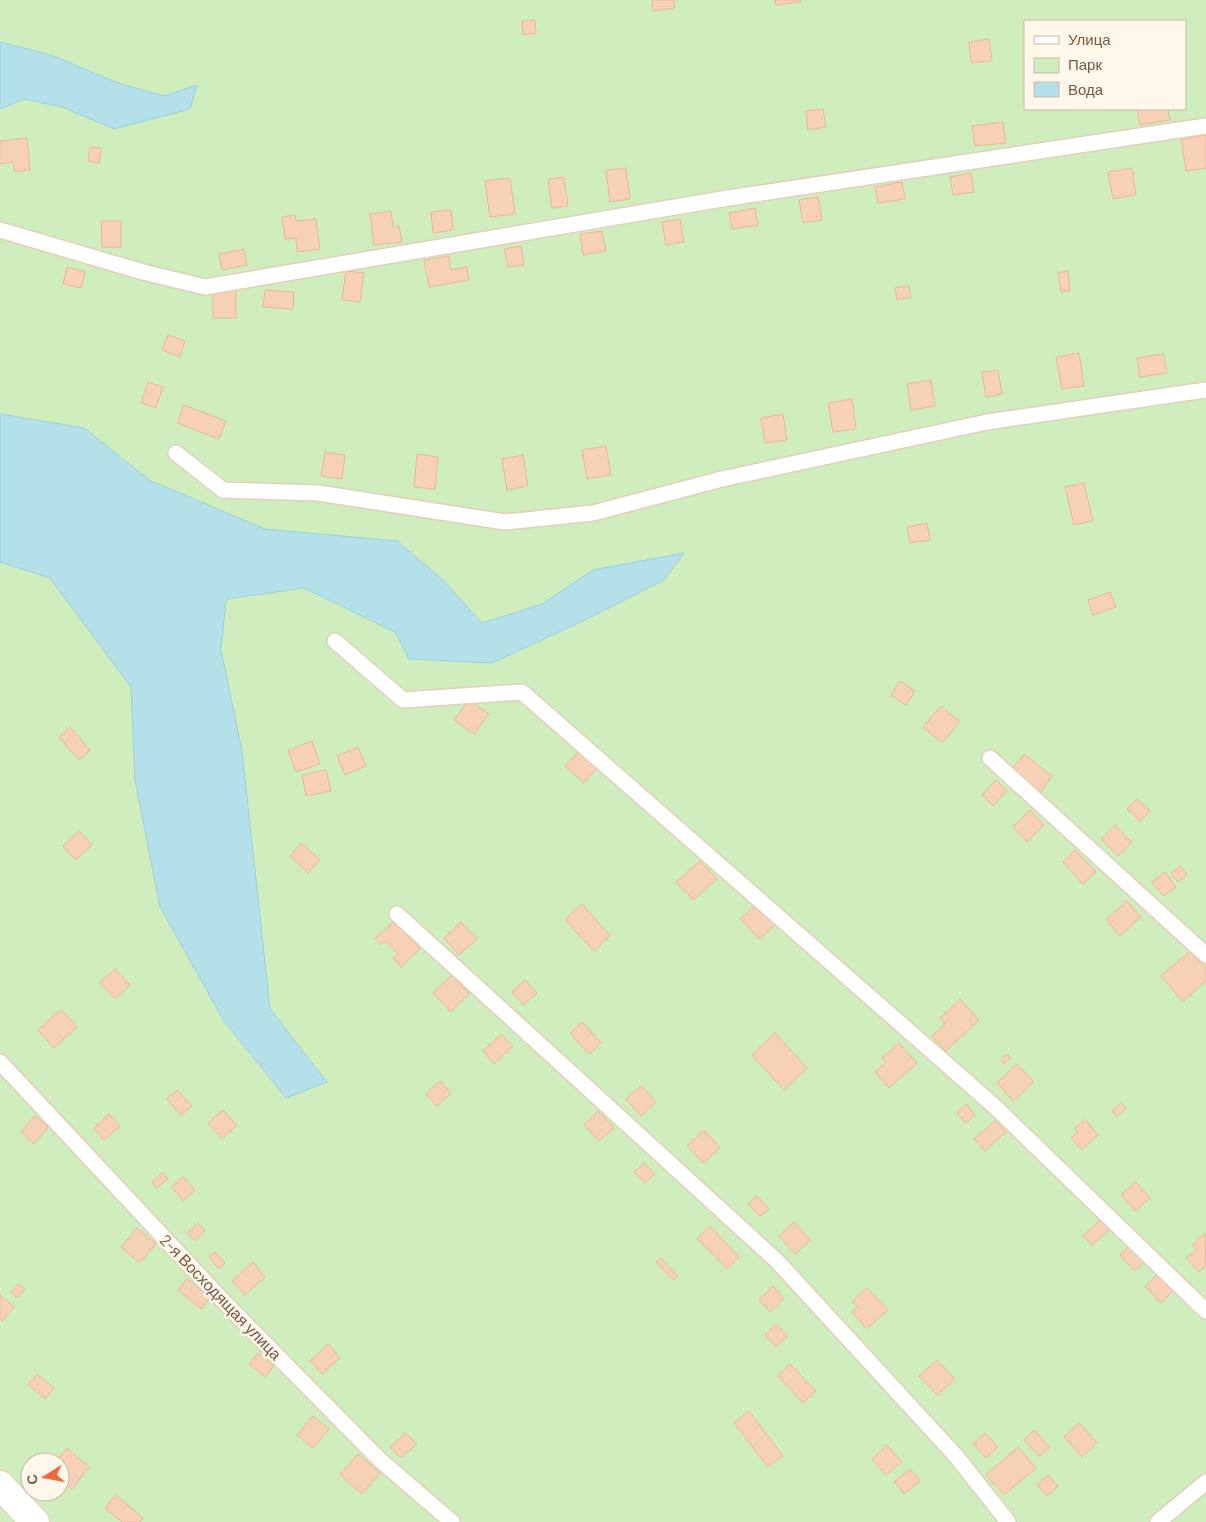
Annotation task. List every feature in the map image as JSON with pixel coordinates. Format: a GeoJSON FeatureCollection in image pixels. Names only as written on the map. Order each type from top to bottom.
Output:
{"type":"FeatureCollection","features":[{"type":"Feature","properties":{"kind":"street"},"geometry":{"type":"LineString","coordinates":[[0,1485],[35,1522]]}},
{"type":"Feature","properties":{"kind":"lane"},"geometry":{"type":"LineString","coordinates":[[0,230],[143,272],[205,287],[722,199],[1206,126]]}},
{"type":"Feature","properties":{"kind":"lane"},"geometry":{"type":"LineString","coordinates":[[176,453],[222,490],[318,493],[505,522],[594,513],[722,478],[987,422],[1206,390]]}},
{"type":"Feature","properties":{"kind":"lane"},"geometry":{"type":"LineString","coordinates":[[335,641],[403,700],[522,692],[992,1104],[1206,1311]]}},
{"type":"Feature","properties":{"kind":"lane"},"geometry":{"type":"LineString","coordinates":[[990,758],[1206,956]]}},
{"type":"Feature","properties":{"kind":"lane"},"geometry":{"type":"LineString","coordinates":[[397,914],[778,1261],[956,1456],[1008,1522]]}},
{"type":"Feature","properties":{"kind":"lane","name":"2-я Восходящая улица"},"geometry":{"type":"LineString","coordinates":[[0,1062],[247,1325],[380,1460],[452,1522]]}},
{"type":"Feature","properties":{"kind":"lane"},"geometry":{"type":"LineString","coordinates":[[1158,1522],[1206,1482]]}},
{"type":"Feature","properties":{"kind":"green space"},"geometry":{"type":"Polygon","coordinates":[[[0,0],[1206,0],[1206,1522],[0,1522],[0,0]]]}},
{"type":"Feature","properties":{"kind":"water"},"geometry":{"type":"Polygon","coordinates":[[[0,42],[51,55],[118,83],[164,96],[197,85],[190,109],[114,129],[62,107],[24,99],[0,109],[0,42]]]}},
{"type":"Feature","properties":{"kind":"water"},"geometry":{"type":"Polygon","coordinates":[[[0,414],[84,428],[149,480],[265,529],[397,541],[443,580],[482,623],[542,604],[593,570],[684,553],[664,580],[585,620],[492,663],[409,659],[395,632],[304,588],[226,599],[221,650],[242,751],[270,1009],[327,1082],[286,1098],[224,1021],[160,907],[135,780],[131,687],[50,578],[0,562],[0,414]]]}},
{"type":"Feature","properties":{"kind":"building"},"geometry":{"type":"Polygon","coordinates":[[[652,0],[674,0],[675,8],[653,11],[652,0]]]}},
{"type":"Feature","properties":{"kind":"building"},"geometry":{"type":"Polygon","coordinates":[[[775,0],[800,0],[801,2],[776,5],[775,0]]]}},
{"type":"Feature","properties":{"kind":"building"},"geometry":{"type":"Polygon","coordinates":[[[535,20],[536,33],[523,35],[522,21],[535,20]]]}},
{"type":"Feature","properties":{"kind":"building"},"geometry":{"type":"Polygon","coordinates":[[[989,39],[992,61],[971,63],[969,42],[989,39]]]}},
{"type":"Feature","properties":{"kind":"building"},"geometry":{"type":"Polygon","coordinates":[[[823,109],[826,127],[808,130],[806,111],[823,109]]]}},
{"type":"Feature","properties":{"kind":"building"},"geometry":{"type":"Polygon","coordinates":[[[1137,110],[1168,110],[1170,120],[1140,125],[1137,110]]]}},
{"type":"Feature","properties":{"kind":"building"},"geometry":{"type":"Polygon","coordinates":[[[1003,122],[1006,143],[975,146],[972,126],[1003,122]]]}},
{"type":"Feature","properties":{"kind":"building"},"geometry":{"type":"Polygon","coordinates":[[[1206,135],[1206,168],[1186,171],[1181,139],[1206,135]]]}},
{"type":"Feature","properties":{"kind":"building"},"geometry":{"type":"Polygon","coordinates":[[[27,138],[30,170],[15,172],[13,162],[0,164],[0,141],[27,138]]]}},
{"type":"Feature","properties":{"kind":"building"},"geometry":{"type":"Polygon","coordinates":[[[90,147],[101,148],[99,163],[88,161],[90,147]]]}},
{"type":"Feature","properties":{"kind":"building"},"geometry":{"type":"Polygon","coordinates":[[[626,168],[630,199],[610,202],[606,170],[626,168]]]}},
{"type":"Feature","properties":{"kind":"building"},"geometry":{"type":"Polygon","coordinates":[[[1132,168],[1136,195],[1113,199],[1108,172],[1132,168]]]}},
{"type":"Feature","properties":{"kind":"building"},"geometry":{"type":"Polygon","coordinates":[[[971,173],[974,192],[953,195],[950,177],[971,173]]]}},
{"type":"Feature","properties":{"kind":"building"},"geometry":{"type":"Polygon","coordinates":[[[564,177],[568,206],[552,208],[548,179],[564,177]]]}},
{"type":"Feature","properties":{"kind":"building"},"geometry":{"type":"Polygon","coordinates":[[[510,178],[515,214],[490,217],[485,181],[510,178]]]}},
{"type":"Feature","properties":{"kind":"building"},"geometry":{"type":"Polygon","coordinates":[[[902,182],[905,199],[878,203],[875,187],[902,182]]]}},
{"type":"Feature","properties":{"kind":"building"},"geometry":{"type":"Polygon","coordinates":[[[818,197],[822,220],[803,223],[799,200],[818,197]]]}},
{"type":"Feature","properties":{"kind":"building"},"geometry":{"type":"Polygon","coordinates":[[[755,208],[758,225],[732,229],[729,213],[755,208]]]}},
{"type":"Feature","properties":{"kind":"building"},"geometry":{"type":"Polygon","coordinates":[[[451,210],[453,230],[433,233],[431,212],[451,210]]]}},
{"type":"Feature","properties":{"kind":"building"},"geometry":{"type":"Polygon","coordinates":[[[391,211],[393,227],[399,226],[402,242],[374,245],[370,214],[391,211]]]}},
{"type":"Feature","properties":{"kind":"building"},"geometry":{"type":"Polygon","coordinates":[[[295,215],[296,221],[316,219],[320,249],[297,252],[296,238],[285,239],[282,217],[295,215]]]}},
{"type":"Feature","properties":{"kind":"building"},"geometry":{"type":"Polygon","coordinates":[[[680,219],[684,242],[666,245],[662,222],[680,219]]]}},
{"type":"Feature","properties":{"kind":"building"},"geometry":{"type":"Polygon","coordinates":[[[101,221],[121,221],[121,247],[102,247],[101,221]]]}},
{"type":"Feature","properties":{"kind":"building"},"geometry":{"type":"Polygon","coordinates":[[[602,231],[606,251],[583,255],[580,234],[602,231]]]}},
{"type":"Feature","properties":{"kind":"building"},"geometry":{"type":"Polygon","coordinates":[[[521,246],[524,265],[508,267],[504,249],[521,246]]]}},
{"type":"Feature","properties":{"kind":"building"},"geometry":{"type":"Polygon","coordinates":[[[244,249],[247,265],[222,270],[219,254],[244,249]]]}},
{"type":"Feature","properties":{"kind":"building"},"geometry":{"type":"Polygon","coordinates":[[[449,256],[451,270],[467,267],[469,280],[429,287],[424,260],[449,256]]]}},
{"type":"Feature","properties":{"kind":"building"},"geometry":{"type":"Polygon","coordinates":[[[67,267],[85,272],[81,288],[63,284],[67,267]]]}},
{"type":"Feature","properties":{"kind":"building"},"geometry":{"type":"Polygon","coordinates":[[[346,271],[364,273],[360,302],[342,300],[346,271]]]}},
{"type":"Feature","properties":{"kind":"building"},"geometry":{"type":"Polygon","coordinates":[[[1068,271],[1070,291],[1061,292],[1058,273],[1068,271]]]}},
{"type":"Feature","properties":{"kind":"building"},"geometry":{"type":"Polygon","coordinates":[[[909,286],[911,297],[897,300],[895,288],[909,286]]]}},
{"type":"Feature","properties":{"kind":"building"},"geometry":{"type":"Polygon","coordinates":[[[213,290],[236,290],[236,318],[213,318],[213,290]]]}},
{"type":"Feature","properties":{"kind":"building"},"geometry":{"type":"Polygon","coordinates":[[[265,290],[294,292],[293,309],[263,307],[265,290]]]}},
{"type":"Feature","properties":{"kind":"building"},"geometry":{"type":"Polygon","coordinates":[[[168,335],[185,341],[180,357],[162,350],[168,335]]]}},
{"type":"Feature","properties":{"kind":"building"},"geometry":{"type":"Polygon","coordinates":[[[1079,353],[1084,386],[1062,389],[1056,357],[1079,353]]]}},
{"type":"Feature","properties":{"kind":"building"},"geometry":{"type":"Polygon","coordinates":[[[1164,354],[1167,373],[1140,377],[1137,358],[1164,354]]]}},
{"type":"Feature","properties":{"kind":"building"},"geometry":{"type":"Polygon","coordinates":[[[998,370],[1002,394],[986,397],[982,372],[998,370]]]}},
{"type":"Feature","properties":{"kind":"building"},"geometry":{"type":"Polygon","coordinates":[[[931,380],[935,406],[911,410],[907,384],[931,380]]]}},
{"type":"Feature","properties":{"kind":"building"},"geometry":{"type":"Polygon","coordinates":[[[148,382],[163,387],[156,408],[141,403],[148,382]]]}},
{"type":"Feature","properties":{"kind":"building"},"geometry":{"type":"Polygon","coordinates":[[[852,399],[856,429],[833,432],[828,403],[852,399]]]}},
{"type":"Feature","properties":{"kind":"building"},"geometry":{"type":"Polygon","coordinates":[[[184,405],[226,421],[219,439],[177,423],[184,405]]]}},
{"type":"Feature","properties":{"kind":"building"},"geometry":{"type":"Polygon","coordinates":[[[783,414],[787,440],[765,443],[761,418],[783,414]]]}},
{"type":"Feature","properties":{"kind":"building"},"geometry":{"type":"Polygon","coordinates":[[[606,446],[611,475],[587,479],[582,450],[606,446]]]}},
{"type":"Feature","properties":{"kind":"building"},"geometry":{"type":"Polygon","coordinates":[[[325,452],[345,455],[342,479],[321,476],[325,452]]]}},
{"type":"Feature","properties":{"kind":"building"},"geometry":{"type":"Polygon","coordinates":[[[417,454],[438,457],[435,489],[414,487],[417,454]]]}},
{"type":"Feature","properties":{"kind":"building"},"geometry":{"type":"Polygon","coordinates":[[[523,455],[528,486],[507,490],[502,459],[523,455]]]}},
{"type":"Feature","properties":{"kind":"building"},"geometry":{"type":"Polygon","coordinates":[[[1084,483],[1093,521],[1074,525],[1065,487],[1084,483]]]}},
{"type":"Feature","properties":{"kind":"building"},"geometry":{"type":"Polygon","coordinates":[[[927,523],[930,540],[910,543],[907,527],[927,523]]]}},
{"type":"Feature","properties":{"kind":"building"},"geometry":{"type":"Polygon","coordinates":[[[1110,592],[1116,607],[1093,615],[1088,600],[1110,592]]]}},
{"type":"Feature","properties":{"kind":"building"},"geometry":{"type":"Polygon","coordinates":[[[900,681],[915,691],[906,705],[891,695],[900,681]]]}},
{"type":"Feature","properties":{"kind":"building"},"geometry":{"type":"Polygon","coordinates":[[[469,700],[489,714],[474,734],[454,720],[469,700]]]}},
{"type":"Feature","properties":{"kind":"building"},"geometry":{"type":"Polygon","coordinates":[[[941,706],[960,722],[942,743],[923,727],[941,706]]]}},
{"type":"Feature","properties":{"kind":"building"},"geometry":{"type":"Polygon","coordinates":[[[70,727],[90,750],[79,760],[59,737],[70,727]]]}},
{"type":"Feature","properties":{"kind":"building"},"geometry":{"type":"Polygon","coordinates":[[[312,741],[320,764],[296,772],[288,750],[312,741]]]}},
{"type":"Feature","properties":{"kind":"building"},"geometry":{"type":"Polygon","coordinates":[[[358,747],[366,766],[345,775],[337,756],[358,747]]]}},
{"type":"Feature","properties":{"kind":"building"},"geometry":{"type":"Polygon","coordinates":[[[580,750],[599,766],[584,783],[565,766],[580,750]]]}},
{"type":"Feature","properties":{"kind":"building"},"geometry":{"type":"Polygon","coordinates":[[[1024,754],[1052,776],[1040,793],[1011,770],[1024,754]]]}},
{"type":"Feature","properties":{"kind":"building"},"geometry":{"type":"Polygon","coordinates":[[[326,770],[331,791],[306,796],[302,775],[326,770]]]}},
{"type":"Feature","properties":{"kind":"building"},"geometry":{"type":"Polygon","coordinates":[[[996,780],[1007,791],[993,806],[982,795],[996,780]]]}},
{"type":"Feature","properties":{"kind":"building"},"geometry":{"type":"Polygon","coordinates":[[[1137,799],[1150,811],[1140,821],[1127,809],[1137,799]]]}},
{"type":"Feature","properties":{"kind":"building"},"geometry":{"type":"Polygon","coordinates":[[[1030,810],[1044,825],[1027,842],[1013,827],[1030,810]]]}},
{"type":"Feature","properties":{"kind":"building"},"geometry":{"type":"Polygon","coordinates":[[[1115,825],[1132,843],[1118,856],[1101,839],[1115,825]]]}},
{"type":"Feature","properties":{"kind":"building"},"geometry":{"type":"Polygon","coordinates":[[[79,831],[92,845],[76,860],[63,846],[79,831]]]}},
{"type":"Feature","properties":{"kind":"building"},"geometry":{"type":"Polygon","coordinates":[[[301,843],[320,860],[308,873],[290,856],[301,843]]]}},
{"type":"Feature","properties":{"kind":"building"},"geometry":{"type":"Polygon","coordinates":[[[1075,850],[1096,872],[1083,884],[1063,862],[1075,850]]]}},
{"type":"Feature","properties":{"kind":"building"},"geometry":{"type":"Polygon","coordinates":[[[700,861],[717,879],[693,900],[676,882],[700,861]]]}},
{"type":"Feature","properties":{"kind":"building"},"geometry":{"type":"Polygon","coordinates":[[[1180,866],[1187,875],[1178,882],[1171,873],[1180,866]]]}},
{"type":"Feature","properties":{"kind":"building"},"geometry":{"type":"Polygon","coordinates":[[[1165,872],[1176,887],[1163,896],[1152,882],[1165,872]]]}},
{"type":"Feature","properties":{"kind":"building"},"geometry":{"type":"Polygon","coordinates":[[[1127,901],[1141,917],[1120,936],[1106,920],[1127,901]]]}},
{"type":"Feature","properties":{"kind":"building"},"geometry":{"type":"Polygon","coordinates":[[[582,904],[610,936],[594,951],[565,920],[582,904]]]}},
{"type":"Feature","properties":{"kind":"building"},"geometry":{"type":"Polygon","coordinates":[[[757,904],[776,924],[759,939],[740,919],[757,904]]]}},
{"type":"Feature","properties":{"kind":"building"},"geometry":{"type":"Polygon","coordinates":[[[394,921],[420,949],[401,967],[393,958],[398,954],[385,941],[381,945],[375,939],[394,921]]]}},
{"type":"Feature","properties":{"kind":"building"},"geometry":{"type":"Polygon","coordinates":[[[461,922],[477,939],[459,955],[444,938],[461,922]]]}},
{"type":"Feature","properties":{"kind":"building"},"geometry":{"type":"Polygon","coordinates":[[[1190,951],[1206,968],[1206,981],[1183,1002],[1161,976],[1190,951]]]}},
{"type":"Feature","properties":{"kind":"building"},"geometry":{"type":"Polygon","coordinates":[[[115,969],[130,985],[115,999],[100,982],[115,969]]]}},
{"type":"Feature","properties":{"kind":"building"},"geometry":{"type":"Polygon","coordinates":[[[452,975],[469,994],[451,1012],[433,993],[452,975]]]}},
{"type":"Feature","properties":{"kind":"building"},"geometry":{"type":"Polygon","coordinates":[[[525,980],[537,993],[523,1005],[512,992],[525,980]]]}},
{"type":"Feature","properties":{"kind":"building"},"geometry":{"type":"Polygon","coordinates":[[[960,999],[979,1020],[946,1051],[932,1036],[945,1024],[940,1018],[960,999]]]}},
{"type":"Feature","properties":{"kind":"building"},"geometry":{"type":"Polygon","coordinates":[[[61,1009],[77,1027],[54,1048],[38,1030],[61,1009]]]}},
{"type":"Feature","properties":{"kind":"building"},"geometry":{"type":"Polygon","coordinates":[[[582,1022],[601,1043],[589,1054],[570,1033],[582,1022]]]}},
{"type":"Feature","properties":{"kind":"building"},"geometry":{"type":"Polygon","coordinates":[[[775,1033],[807,1068],[784,1090],[752,1055],[775,1033]]]}},
{"type":"Feature","properties":{"kind":"building"},"geometry":{"type":"Polygon","coordinates":[[[501,1034],[513,1046],[494,1064],[483,1051],[501,1034]]]}},
{"type":"Feature","properties":{"kind":"building"},"geometry":{"type":"Polygon","coordinates":[[[899,1043],[917,1063],[889,1088],[875,1072],[886,1062],[882,1058],[899,1043]]]}},
{"type":"Feature","properties":{"kind":"building"},"geometry":{"type":"Polygon","coordinates":[[[1007,1054],[1011,1058],[1004,1064],[1001,1060],[1007,1054]]]}},
{"type":"Feature","properties":{"kind":"building"},"geometry":{"type":"Polygon","coordinates":[[[1017,1064],[1034,1082],[1013,1101],[997,1083],[1017,1064]]]}},
{"type":"Feature","properties":{"kind":"building"},"geometry":{"type":"Polygon","coordinates":[[[440,1081],[451,1093],[437,1106],[426,1094],[440,1081]]]}},
{"type":"Feature","properties":{"kind":"building"},"geometry":{"type":"Polygon","coordinates":[[[641,1086],[656,1102],[641,1116],[626,1099],[641,1086]]]}},
{"type":"Feature","properties":{"kind":"building"},"geometry":{"type":"Polygon","coordinates":[[[177,1090],[192,1106],[181,1115],[167,1099],[177,1090]]]}},
{"type":"Feature","properties":{"kind":"building"},"geometry":{"type":"Polygon","coordinates":[[[1121,1103],[1126,1108],[1117,1117],[1112,1111],[1121,1103]]]}},
{"type":"Feature","properties":{"kind":"building"},"geometry":{"type":"Polygon","coordinates":[[[966,1104],[975,1115],[966,1123],[957,1113],[966,1104]]]}},
{"type":"Feature","properties":{"kind":"building"},"geometry":{"type":"Polygon","coordinates":[[[223,1110],[237,1125],[222,1139],[208,1123],[223,1110]]]}},
{"type":"Feature","properties":{"kind":"building"},"geometry":{"type":"Polygon","coordinates":[[[598,1111],[614,1128],[599,1141],[584,1125],[598,1111]]]}},
{"type":"Feature","properties":{"kind":"building"},"geometry":{"type":"Polygon","coordinates":[[[109,1114],[120,1126],[104,1140],[94,1128],[109,1114]]]}},
{"type":"Feature","properties":{"kind":"building"},"geometry":{"type":"Polygon","coordinates":[[[35,1116],[48,1127],[34,1144],[21,1132],[35,1116]]]}},
{"type":"Feature","properties":{"kind":"building"},"geometry":{"type":"Polygon","coordinates":[[[1085,1119],[1098,1135],[1082,1150],[1071,1138],[1078,1132],[1075,1128],[1085,1119]]]}},
{"type":"Feature","properties":{"kind":"building"},"geometry":{"type":"Polygon","coordinates":[[[995,1121],[1006,1132],[985,1151],[974,1139],[995,1121]]]}},
{"type":"Feature","properties":{"kind":"building"},"geometry":{"type":"Polygon","coordinates":[[[704,1130],[720,1148],[703,1163],[687,1146],[704,1130]]]}},
{"type":"Feature","properties":{"kind":"building"},"geometry":{"type":"Polygon","coordinates":[[[644,1163],[655,1174],[645,1183],[634,1172],[644,1163]]]}},
{"type":"Feature","properties":{"kind":"building"},"geometry":{"type":"Polygon","coordinates":[[[162,1173],[168,1179],[157,1188],[152,1182],[162,1173]]]}},
{"type":"Feature","properties":{"kind":"building"},"geometry":{"type":"Polygon","coordinates":[[[183,1177],[195,1190],[183,1201],[172,1187],[183,1177]]]}},
{"type":"Feature","properties":{"kind":"building"},"geometry":{"type":"Polygon","coordinates":[[[1136,1182],[1150,1198],[1135,1211],[1121,1195],[1136,1182]]]}},
{"type":"Feature","properties":{"kind":"building"},"geometry":{"type":"Polygon","coordinates":[[[757,1196],[769,1209],[760,1216],[748,1204],[757,1196]]]}},
{"type":"Feature","properties":{"kind":"building"},"geometry":{"type":"Polygon","coordinates":[[[1101,1219],[1110,1229],[1092,1245],[1083,1236],[1101,1219]]]}},
{"type":"Feature","properties":{"kind":"building"},"geometry":{"type":"Polygon","coordinates":[[[794,1222],[811,1240],[795,1254],[779,1236],[794,1222]]]}},
{"type":"Feature","properties":{"kind":"building"},"geometry":{"type":"Polygon","coordinates":[[[198,1223],[205,1231],[195,1241],[187,1233],[198,1223]]]}},
{"type":"Feature","properties":{"kind":"building"},"geometry":{"type":"Polygon","coordinates":[[[710,1226],[739,1257],[727,1269],[697,1238],[710,1226]]]}},
{"type":"Feature","properties":{"kind":"building"},"geometry":{"type":"Polygon","coordinates":[[[137,1228],[156,1244],[140,1263],[121,1247],[137,1228]]]}},
{"type":"Feature","properties":{"kind":"building"},"geometry":{"type":"Polygon","coordinates":[[[1205,1233],[1206,1266],[1199,1272],[1186,1258],[1196,1250],[1192,1245],[1205,1233]]]}},
{"type":"Feature","properties":{"kind":"building"},"geometry":{"type":"Polygon","coordinates":[[[1129,1246],[1144,1262],[1135,1271],[1120,1255],[1129,1246]]]}},
{"type":"Feature","properties":{"kind":"building"},"geometry":{"type":"Polygon","coordinates":[[[215,1252],[225,1263],[219,1269],[209,1257],[215,1252]]]}},
{"type":"Feature","properties":{"kind":"building"},"geometry":{"type":"Polygon","coordinates":[[[661,1258],[678,1276],[673,1280],[656,1262],[661,1258]]]}},
{"type":"Feature","properties":{"kind":"building"},"geometry":{"type":"Polygon","coordinates":[[[253,1262],[265,1277],[245,1295],[232,1281],[253,1262]]]}},
{"type":"Feature","properties":{"kind":"building"},"geometry":{"type":"Polygon","coordinates":[[[1158,1274],[1173,1291],[1160,1303],[1145,1286],[1158,1274]]]}},
{"type":"Feature","properties":{"kind":"building"},"geometry":{"type":"Polygon","coordinates":[[[187,1279],[210,1298],[201,1309],[178,1290],[187,1279]]]}},
{"type":"Feature","properties":{"kind":"building"},"geometry":{"type":"Polygon","coordinates":[[[18,1284],[25,1289],[17,1298],[11,1292],[18,1284]]]}},
{"type":"Feature","properties":{"kind":"building"},"geometry":{"type":"Polygon","coordinates":[[[773,1286],[784,1299],[770,1312],[759,1300],[773,1286]]]}},
{"type":"Feature","properties":{"kind":"building"},"geometry":{"type":"Polygon","coordinates":[[[867,1288],[888,1310],[867,1329],[852,1312],[857,1307],[852,1301],[867,1288]]]}},
{"type":"Feature","properties":{"kind":"building"},"geometry":{"type":"Polygon","coordinates":[[[0,1295],[14,1307],[2,1321],[0,1319],[0,1295]]]}},
{"type":"Feature","properties":{"kind":"building"},"geometry":{"type":"Polygon","coordinates":[[[776,1324],[788,1336],[776,1347],[765,1335],[776,1324]]]}},
{"type":"Feature","properties":{"kind":"building"},"geometry":{"type":"Polygon","coordinates":[[[328,1344],[340,1358],[322,1374],[310,1361],[328,1344]]]}},
{"type":"Feature","properties":{"kind":"building"},"geometry":{"type":"Polygon","coordinates":[[[258,1353],[274,1366],[265,1377],[249,1364],[258,1353]]]}},
{"type":"Feature","properties":{"kind":"building"},"geometry":{"type":"Polygon","coordinates":[[[937,1360],[955,1379],[937,1395],[919,1376],[937,1360]]]}},
{"type":"Feature","properties":{"kind":"building"},"geometry":{"type":"Polygon","coordinates":[[[790,1364],[816,1391],[803,1403],[778,1376],[790,1364]]]}},
{"type":"Feature","properties":{"kind":"building"},"geometry":{"type":"Polygon","coordinates":[[[37,1374],[54,1388],[45,1399],[28,1385],[37,1374]]]}},
{"type":"Feature","properties":{"kind":"building"},"geometry":{"type":"Polygon","coordinates":[[[749,1411],[783,1456],[768,1467],[734,1423],[749,1411]]]}},
{"type":"Feature","properties":{"kind":"building"},"geometry":{"type":"Polygon","coordinates":[[[313,1416],[329,1429],[313,1448],[297,1435],[313,1416]]]}},
{"type":"Feature","properties":{"kind":"building"},"geometry":{"type":"Polygon","coordinates":[[[1079,1423],[1097,1443],[1082,1457],[1064,1437],[1079,1423]]]}},
{"type":"Feature","properties":{"kind":"building"},"geometry":{"type":"Polygon","coordinates":[[[1034,1430],[1050,1447],[1039,1456],[1024,1440],[1034,1430]]]}},
{"type":"Feature","properties":{"kind":"building"},"geometry":{"type":"Polygon","coordinates":[[[406,1433],[417,1444],[401,1458],[390,1447],[406,1433]]]}},
{"type":"Feature","properties":{"kind":"building"},"geometry":{"type":"Polygon","coordinates":[[[985,1433],[998,1447],[986,1458],[973,1444],[985,1433]]]}},
{"type":"Feature","properties":{"kind":"building"},"geometry":{"type":"Polygon","coordinates":[[[887,1445],[902,1462],[886,1475],[872,1459],[887,1445]]]}},
{"type":"Feature","properties":{"kind":"building"},"geometry":{"type":"Polygon","coordinates":[[[1018,1447],[1036,1468],[1004,1495],[986,1475],[1018,1447]]]}},
{"type":"Feature","properties":{"kind":"building"},"geometry":{"type":"Polygon","coordinates":[[[67,1448],[89,1467],[72,1489],[70,1487],[70,1452],[64,1452],[67,1448]]]}},
{"type":"Feature","properties":{"kind":"building"},"geometry":{"type":"Polygon","coordinates":[[[358,1454],[380,1473],[362,1494],[340,1475],[358,1454]]]}},
{"type":"Feature","properties":{"kind":"building"},"geometry":{"type":"Polygon","coordinates":[[[910,1469],[920,1481],[904,1494],[894,1482],[910,1469]]]}},
{"type":"Feature","properties":{"kind":"building"},"geometry":{"type":"Polygon","coordinates":[[[1048,1475],[1058,1486],[1047,1496],[1037,1485],[1048,1475]]]}},
{"type":"Feature","properties":{"kind":"building"},"geometry":{"type":"Polygon","coordinates":[[[116,1495],[143,1518],[140,1522],[122,1522],[105,1508],[116,1495]]]}}]}
